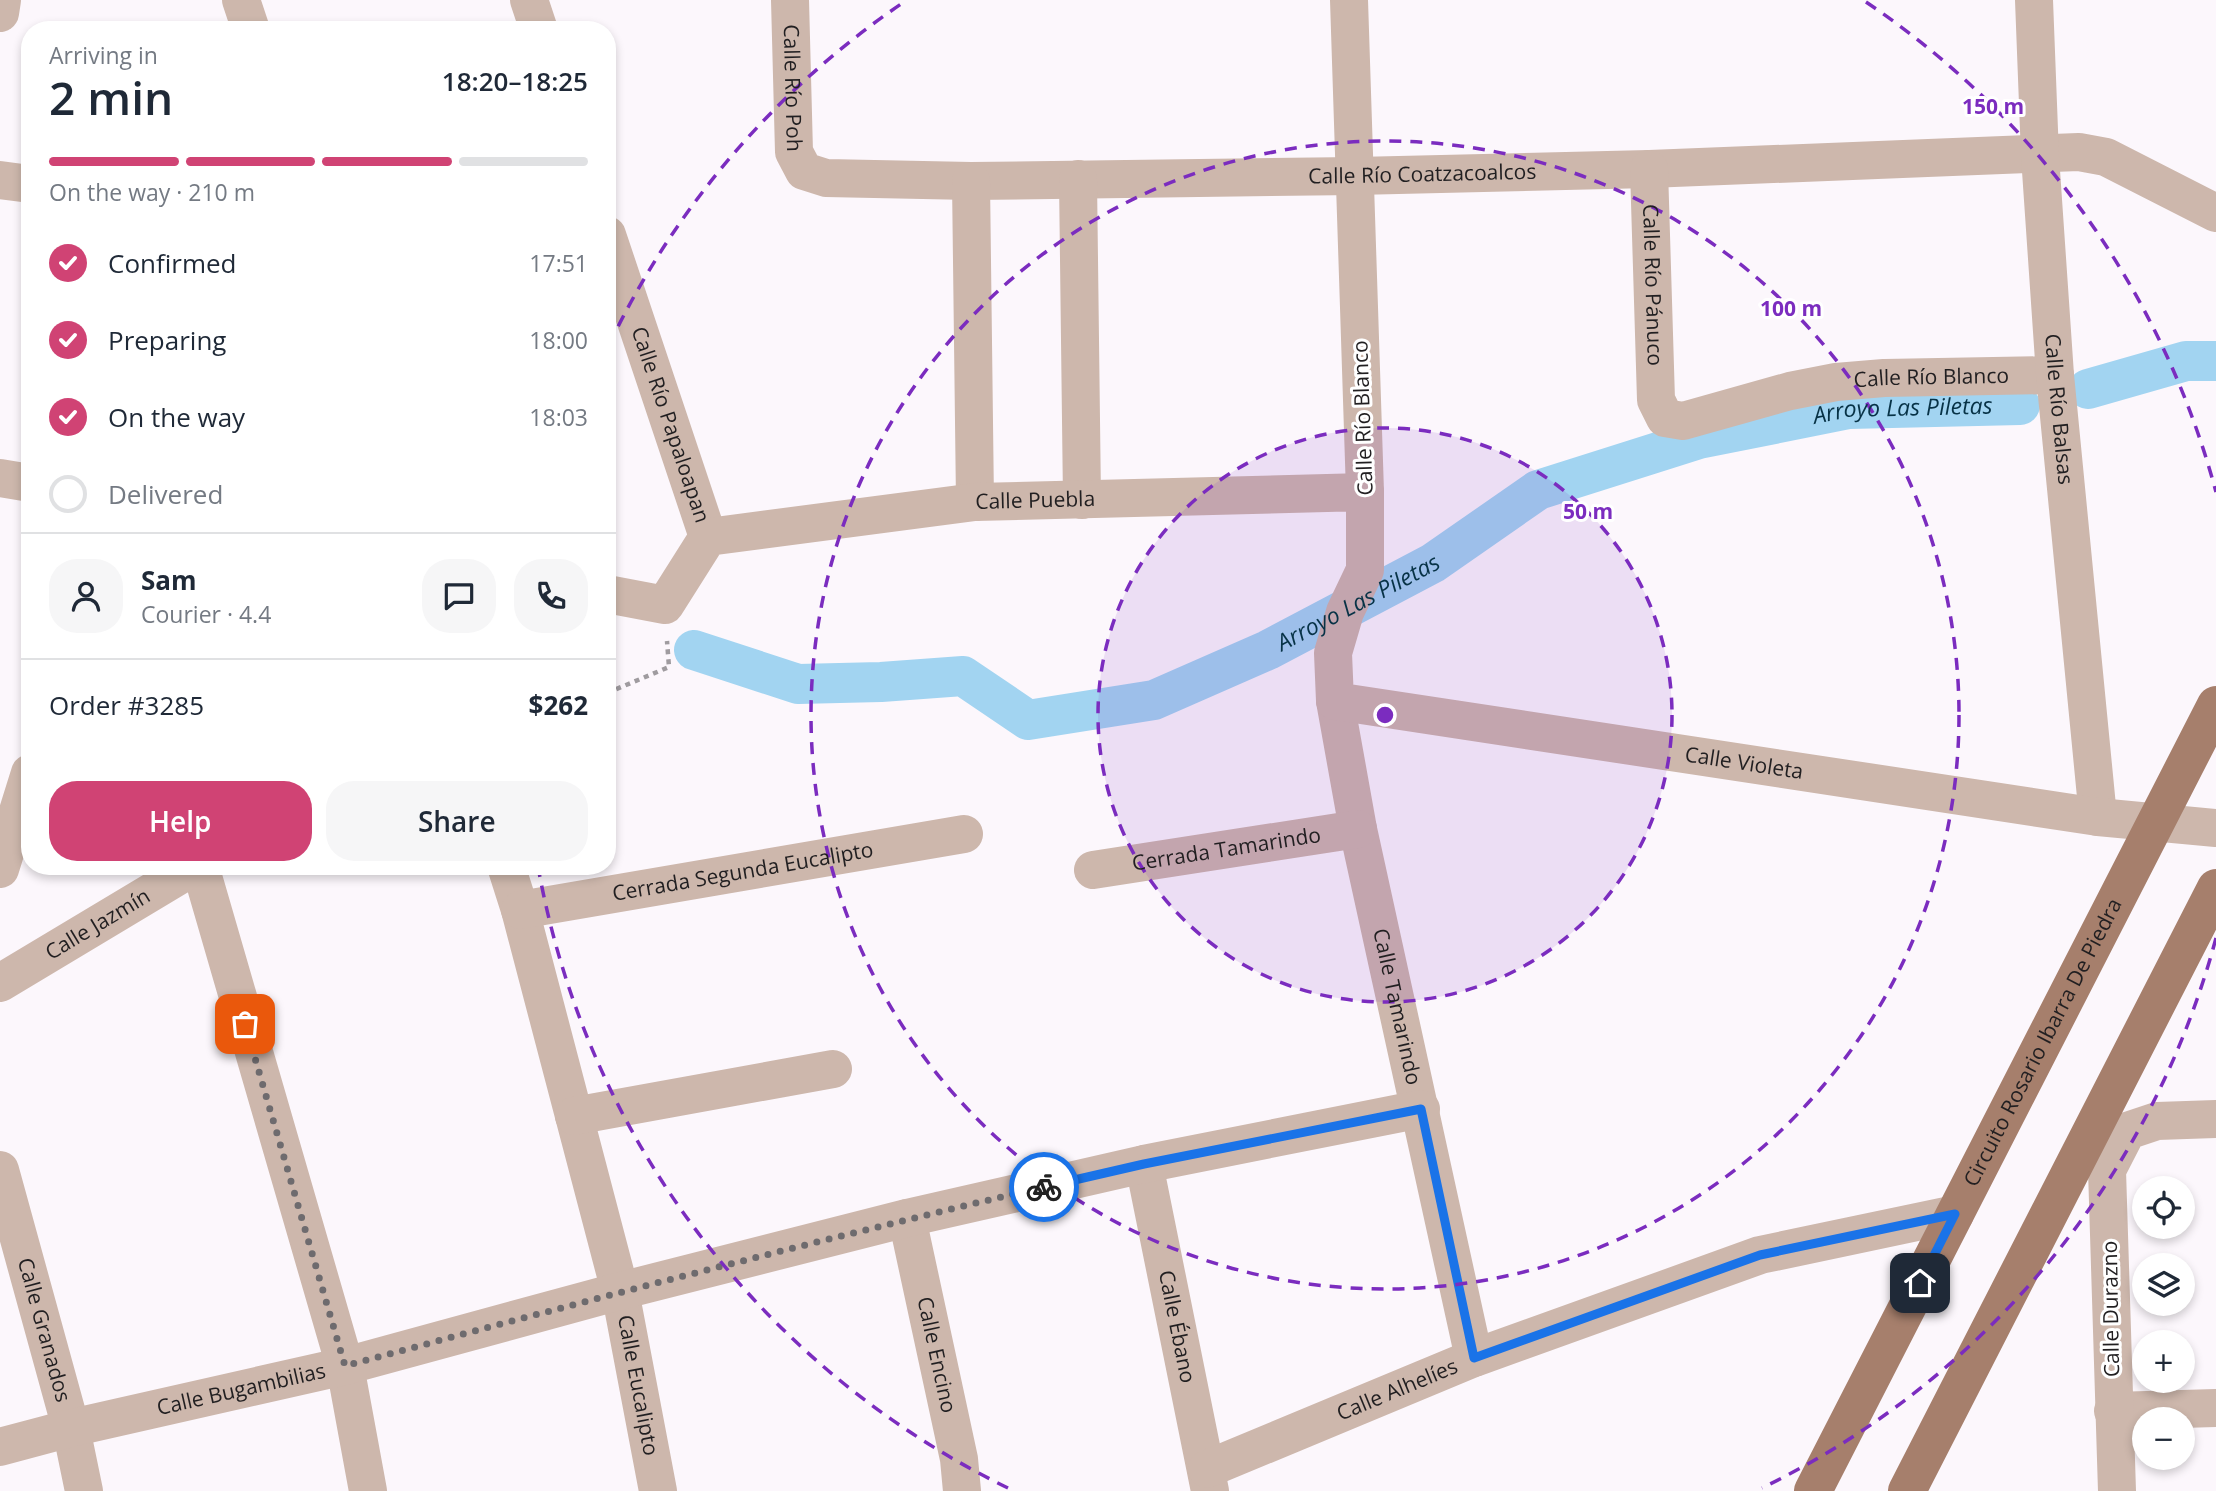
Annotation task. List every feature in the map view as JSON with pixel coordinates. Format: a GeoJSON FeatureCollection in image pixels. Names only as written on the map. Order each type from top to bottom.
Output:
{"type":"FeatureCollection","features":[{"type":"Feature","properties":{"kind":"main road","name":"Circuito Rosario Ibarra De Piedra"},"geometry":{"type":"LineString","coordinates":[[1813,1491],[2216,705]]}},
{"type":"Feature","properties":{"kind":"main road"},"geometry":{"type":"LineString","coordinates":[[1907,1491],[2216,888]]}},
{"type":"Feature","properties":{"kind":"street"},"geometry":{"type":"LineString","coordinates":[[0,13],[2,0]]}},
{"type":"Feature","properties":{"kind":"street"},"geometry":{"type":"LineString","coordinates":[[241,0],[248,21]]}},
{"type":"Feature","properties":{"kind":"street"},"geometry":{"type":"LineString","coordinates":[[529,0],[536,21]]}},
{"type":"Feature","properties":{"kind":"street","name":"Calle Río Poh"},"geometry":{"type":"LineString","coordinates":[[790,0],[794,152],[804,171]]}},
{"type":"Feature","properties":{"kind":"street"},"geometry":{"type":"LineString","coordinates":[[1349,0],[1356,176]]}},
{"type":"Feature","properties":{"kind":"street","name":"Calle Río Balsas"},"geometry":{"type":"LineString","coordinates":[[2034,0],[2040,156],[2055,375],[2098,817]]}},
{"type":"Feature","properties":{"kind":"street","name":"Calle Río Coatzacoalcos"},"geometry":{"type":"LineString","coordinates":[[804,171],[826,178],[971,181],[1356,176],[1649,169],[2040,156],[2079,152],[2106,158],[2216,213]]}},
{"type":"Feature","properties":{"kind":"street","name":"Calle Río Pánuco"},"geometry":{"type":"LineString","coordinates":[[1649,169],[1656,400]]}},
{"type":"Feature","properties":{"kind":"street","name":"Calle Río Blanco"},"geometry":{"type":"LineString","coordinates":[[1334,653],[1345,611],[1365,570],[1356,176]]}},
{"type":"Feature","properties":{"kind":"street"},"geometry":{"type":"LineString","coordinates":[[1078,179],[1082,500]]}},
{"type":"Feature","properties":{"kind":"street"},"geometry":{"type":"LineString","coordinates":[[0,180],[21,183]]}},
{"type":"Feature","properties":{"kind":"street"},"geometry":{"type":"LineString","coordinates":[[971,181],[975,502]]}},
{"type":"Feature","properties":{"kind":"street","name":"Calle Río Papaloapan"},"geometry":{"type":"LineString","coordinates":[[616,261],[708,537],[665,605]]}},
{"type":"Feature","properties":{"kind":"street","name":"Calle Río Blanco"},"geometry":{"type":"LineString","coordinates":[[1656,400],[1665,418],[1683,421],[1790,391],[1836,382],[2055,375]]}},
{"type":"Feature","properties":{"kind":"street"},"geometry":{"type":"LineString","coordinates":[[0,478],[21,482]]}},
{"type":"Feature","properties":{"kind":"street","name":"Calle Puebla"},"geometry":{"type":"LineString","coordinates":[[708,537],[975,502],[1365,492]]}},
{"type":"Feature","properties":{"kind":"street"},"geometry":{"type":"LineString","coordinates":[[616,596],[665,605]]}},
{"type":"Feature","properties":{"kind":"street","name":"Calle Tamarindo"},"geometry":{"type":"LineString","coordinates":[[1334,653],[1335,701],[1358,829],[1474,1358]]}},
{"type":"Feature","properties":{"kind":"street","name":"Calle Violeta"},"geometry":{"type":"LineString","coordinates":[[1335,701],[2098,817],[2216,828]]}},
{"type":"Feature","properties":{"kind":"street"},"geometry":{"type":"LineString","coordinates":[[0,869],[21,802]]}},
{"type":"Feature","properties":{"kind":"street","name":"Cerrada Tamarindo"},"geometry":{"type":"LineString","coordinates":[[1093,870],[1358,829]]}},
{"type":"Feature","properties":{"kind":"street","name":"Cerrada Segunda Eucalipto"},"geometry":{"type":"LineString","coordinates":[[520,910],[964,834]]}},
{"type":"Feature","properties":{"kind":"street","name":"Calle Jazmín"},"geometry":{"type":"LineString","coordinates":[[0,983],[182,875]]}},
{"type":"Feature","properties":{"kind":"street"},"geometry":{"type":"LineString","coordinates":[[200,875],[345,1366],[368,1491]]}},
{"type":"Feature","properties":{"kind":"street","name":"Calle Eucalipto"},"geometry":{"type":"LineString","coordinates":[[509,875],[620,1291],[658,1491]]}},
{"type":"Feature","properties":{"kind":"street"},"geometry":{"type":"LineString","coordinates":[[575,1116],[833,1069]]}},
{"type":"Feature","properties":{"kind":"street","name":"Calle Bugambilias"},"geometry":{"type":"LineString","coordinates":[[0,1447],[71,1428],[345,1366],[620,1291],[907,1218],[1144,1164],[1421,1109]]}},
{"type":"Feature","properties":{"kind":"street","name":"Calle Durazno"},"geometry":{"type":"LineString","coordinates":[[2117,1491],[2108,1170],[2127,1131],[2157,1121],[2216,1119]]}},
{"type":"Feature","properties":{"kind":"street","name":"Calle Ébano"},"geometry":{"type":"LineString","coordinates":[[1144,1164],[1182,1360],[1209,1480]]}},
{"type":"Feature","properties":{"kind":"street","name":"Calle Granados"},"geometry":{"type":"LineString","coordinates":[[0,1170],[71,1428],[84,1491]]}},
{"type":"Feature","properties":{"kind":"street","name":"Calle Alhelíes"},"geometry":{"type":"LineString","coordinates":[[1209,1480],[1474,1358],[1760,1255],[1955,1214]]}},
{"type":"Feature","properties":{"kind":"street","name":"Calle Encino"},"geometry":{"type":"LineString","coordinates":[[907,1218],[959,1459],[962,1491]]}},
{"type":"Feature","properties":{"kind":"street"},"geometry":{"type":"LineString","coordinates":[[2113,1411],[2216,1408]]}},
{"type":"Feature","properties":{"kind":"path"},"geometry":{"type":"LineString","coordinates":[[616,689],[669,667],[665,605]]}},
{"type":"Feature","properties":{"kind":"waterway","name":"Arroyo Las Piletas"},"geometry":{"type":"LineString","coordinates":[[2088,389],[2186,361],[2216,361]]}},
{"type":"Feature","properties":{"kind":"waterway","name":"Arroyo Las Piletas"},"geometry":{"type":"LineString","coordinates":[[694,650],[798,684],[963,676],[1028,720],[1154,700],[1268,650],[1433,563],[1538,490],[1699,439],[1849,409],[2020,405]]}},
{"type":"Feature","properties":{"kind":"way so far"},"geometry":{"type":"LineString","coordinates":[[245,1024],[345,1366],[620,1291],[907,1218],[1044,1187]]}},
{"type":"Feature","properties":{"kind":"route"},"geometry":{"type":"LineString","coordinates":[[1044,1187],[1144,1164],[1421,1109],[1474,1358],[1760,1255],[1955,1214],[1920,1283]]}}]}
